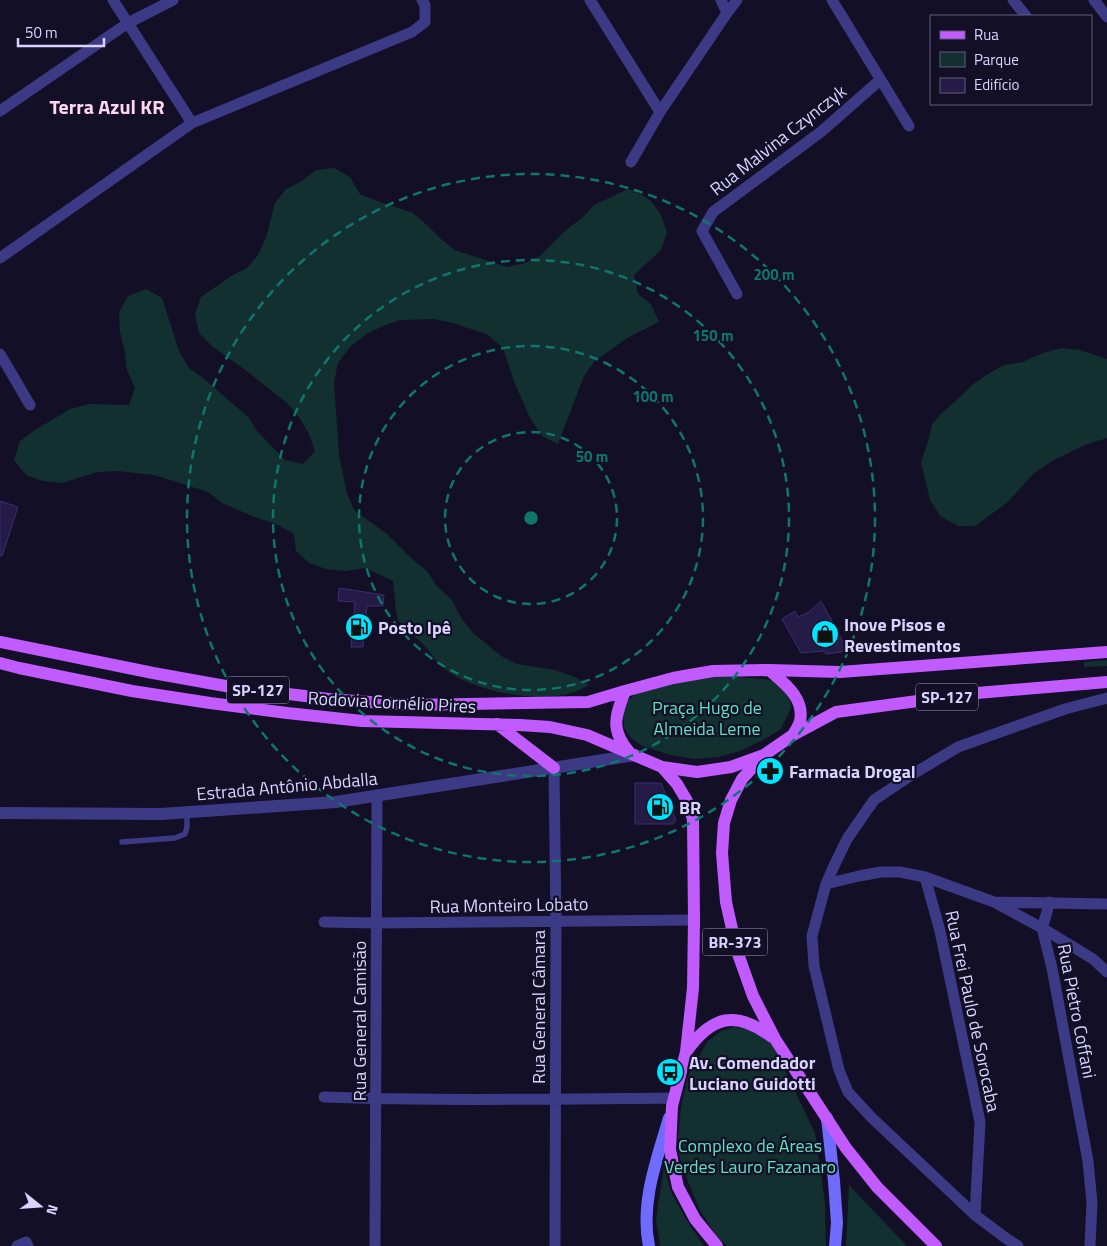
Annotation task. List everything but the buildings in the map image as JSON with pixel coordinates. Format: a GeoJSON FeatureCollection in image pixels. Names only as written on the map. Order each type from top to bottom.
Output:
{"type":"FeatureCollection","features":[{"type":"Feature","properties":{"kind":"main road","name":"Rodovia Cornélio Pires"},"geometry":{"type":"LineString","coordinates":[[0,642],[231,687],[329,699],[410,704],[588,702],[625,691]]}},
{"type":"Feature","properties":{"kind":"main road","name":"SP-127"},"geometry":{"type":"LineString","coordinates":[[625,691],[673,678],[713,671],[840,672],[1107,652]]}},
{"type":"Feature","properties":{"kind":"main road","name":"Rodovia Cornélio Pires"},"geometry":{"type":"LineString","coordinates":[[0,663],[132,691],[287,713],[362,721],[550,727],[587,735],[633,754]]}},
{"type":"Feature","properties":{"kind":"main road"},"geometry":{"type":"LineString","coordinates":[[769,670],[788,686],[795,695],[801,709],[800,722],[792,735]]}},
{"type":"Feature","properties":{"kind":"main road","name":"SP-127"},"geometry":{"type":"LineString","coordinates":[[633,754],[662,767],[697,772],[731,767],[764,755],[792,735],[836,712],[977,693],[1107,682]]}},
{"type":"Feature","properties":{"kind":"main road"},"geometry":{"type":"LineString","coordinates":[[625,691],[618,709],[616,721],[622,744],[633,754]]}},
{"type":"Feature","properties":{"kind":"main road"},"geometry":{"type":"LineString","coordinates":[[497,724],[554,768]]}},
{"type":"Feature","properties":{"kind":"main road","name":"BR-373"},"geometry":{"type":"LineString","coordinates":[[764,755],[742,780],[730,800],[724,823],[722,854],[726,902],[737,951],[753,996],[775,1039],[846,1148],[877,1187],[936,1246]]}},
{"type":"Feature","properties":{"kind":"main road","name":"BR-373"},"geometry":{"type":"LineString","coordinates":[[662,767],[677,784],[687,801],[693,819],[693,988],[686,1052],[673,1102],[670,1150],[678,1187],[695,1219],[717,1246]]}},
{"type":"Feature","properties":{"kind":"main road"},"geometry":{"type":"LineString","coordinates":[[686,1052],[698,1037],[712,1026],[718,1022],[733,1019],[747,1022],[760,1028],[775,1039]]}},
{"type":"Feature","properties":{"kind":"main road"},"geometry":{"type":"LineString","coordinates":[[649,1246],[647,1237],[647,1202],[654,1168],[673,1102]]}},
{"type":"Feature","properties":{"kind":"main road"},"geometry":{"type":"LineString","coordinates":[[827,1118],[836,1206],[835,1246]]}},
{"type":"Feature","properties":{"kind":"street"},"geometry":{"type":"LineString","coordinates":[[113,0],[192,123]]}},
{"type":"Feature","properties":{"kind":"street"},"geometry":{"type":"LineString","coordinates":[[0,111],[128,24],[173,0]]}},
{"type":"Feature","properties":{"kind":"street"},"geometry":{"type":"LineString","coordinates":[[0,258],[192,123],[412,32],[425,22],[426,6],[422,0]]}},
{"type":"Feature","properties":{"kind":"street"},"geometry":{"type":"LineString","coordinates":[[590,0],[660,112]]}},
{"type":"Feature","properties":{"kind":"street"},"geometry":{"type":"LineString","coordinates":[[721,0],[728,12]]}},
{"type":"Feature","properties":{"kind":"street"},"geometry":{"type":"LineString","coordinates":[[631,162],[660,112],[737,0]]}},
{"type":"Feature","properties":{"kind":"street"},"geometry":{"type":"LineString","coordinates":[[832,0],[909,126]]}},
{"type":"Feature","properties":{"kind":"street"},"geometry":{"type":"LineString","coordinates":[[1013,0],[1025,15]]}},
{"type":"Feature","properties":{"kind":"street"},"geometry":{"type":"LineString","coordinates":[[1094,0],[1107,17]]}},
{"type":"Feature","properties":{"kind":"street","name":"Rua Malvina Czynczyk"},"geometry":{"type":"LineString","coordinates":[[737,294],[702,232],[713,212],[822,131],[880,80]]}},
{"type":"Feature","properties":{"kind":"street"},"geometry":{"type":"LineString","coordinates":[[0,354],[30,405]]}},
{"type":"Feature","properties":{"kind":"street"},"geometry":{"type":"LineString","coordinates":[[1018,1246],[976,1215],[871,1117],[848,1092],[839,1070],[814,966],[812,936],[826,884],[847,839],[874,800],[958,747],[1065,709],[1107,698]]}},
{"type":"Feature","properties":{"kind":"street","name":"Estrada Antônio Abdalla"},"geometry":{"type":"LineString","coordinates":[[0,813],[161,814],[336,802],[633,754]]}},
{"type":"Feature","properties":{"kind":"street","name":"Rua General Câmara"},"geometry":{"type":"LineString","coordinates":[[554,768],[556,922],[555,1246]]}},
{"type":"Feature","properties":{"kind":"street","name":"Rua General Camisão"},"geometry":{"type":"LineString","coordinates":[[375,1246],[377,796]]}},
{"type":"Feature","properties":{"kind":"street"},"geometry":{"type":"LineString","coordinates":[[826,884],[881,872],[900,872],[925,877],[994,902],[1093,959],[1107,972]]}},
{"type":"Feature","properties":{"kind":"street","name":"Rua Frei Paulo de Sorocaba"},"geometry":{"type":"LineString","coordinates":[[925,877],[940,931],[980,1122],[976,1215]]}},
{"type":"Feature","properties":{"kind":"street"},"geometry":{"type":"LineString","coordinates":[[994,902],[1107,904]]}},
{"type":"Feature","properties":{"kind":"street","name":"Rua Pietro Coffani"},"geometry":{"type":"LineString","coordinates":[[1049,902],[1042,928],[1052,968],[1088,1161],[1092,1203],[1090,1246]]}},
{"type":"Feature","properties":{"kind":"street","name":"Rua Monteiro Lobato"},"geometry":{"type":"LineString","coordinates":[[324,922],[694,920]]}},
{"type":"Feature","properties":{"kind":"street"},"geometry":{"type":"LineString","coordinates":[[324,1097],[673,1102]]}},
{"type":"Feature","properties":{"kind":"lane"},"geometry":{"type":"LineString","coordinates":[[122,842],[175,838],[184,834],[187,827],[187,813]]}},
{"type":"Feature","properties":{"kind":"green space"},"geometry":{"type":"Polygon","coordinates":[[[334,168],[350,177],[360,194],[413,213],[455,250],[507,267],[525,263],[541,255],[594,205],[628,189],[651,201],[661,215],[667,233],[661,250],[634,275],[638,294],[651,304],[659,322],[627,338],[594,362],[584,376],[558,444],[542,436],[530,418],[515,384],[503,348],[487,334],[452,323],[434,319],[400,320],[367,334],[351,346],[338,363],[334,382],[339,455],[347,494],[355,511],[386,533],[427,571],[437,586],[452,600],[460,616],[472,632],[501,656],[517,664],[555,670],[573,676],[589,685],[578,691],[557,696],[525,696],[491,690],[461,679],[441,666],[423,644],[400,623],[393,581],[365,568],[345,571],[326,569],[309,563],[296,551],[294,534],[276,524],[222,503],[208,492],[154,475],[118,471],[98,472],[62,483],[43,481],[26,475],[14,460],[20,441],[70,409],[89,404],[129,405],[135,388],[127,370],[120,332],[119,312],[128,296],[146,289],[162,298],[179,351],[189,368],[248,417],[258,432],[285,460],[303,464],[315,451],[309,434],[299,417],[287,403],[213,347],[199,333],[195,314],[201,297],[231,276],[247,268],[258,255],[266,238],[275,203],[286,189],[302,181],[316,170],[334,168]]]}},
{"type":"Feature","properties":{"kind":"green space"},"geometry":{"type":"Polygon","coordinates":[[[1062,348],[1080,350],[1107,359],[1107,438],[1085,445],[1052,461],[1034,473],[1008,502],[975,526],[958,526],[940,516],[930,500],[921,462],[932,424],[973,384],[988,374],[1004,365],[1023,362],[1043,353],[1062,348]]]}},
{"type":"Feature","properties":{"kind":"green space"},"geometry":{"type":"Polygon","coordinates":[[[1107,660],[1107,666],[1084,667],[1084,662],[1107,660]]]}},
{"type":"Feature","properties":{"kind":"green space","name":"Praça Hugo de Almeida Leme"},"geometry":{"type":"Polygon","coordinates":[[[705,677],[773,680],[789,694],[791,708],[780,730],[740,751],[718,757],[694,759],[671,755],[642,746],[631,738],[624,728],[623,713],[627,701],[639,691],[705,677]]]}},
{"type":"Feature","properties":{"kind":"green space","name":"Complexo de Áreas Verdes Lauro Fazanaro"},"geometry":{"type":"Polygon","coordinates":[[[734,1027],[751,1029],[764,1036],[775,1049],[815,1133],[825,1203],[826,1246],[727,1246],[717,1237],[700,1210],[688,1182],[677,1149],[681,1107],[688,1076],[707,1042],[721,1031],[734,1027]]]}},
{"type":"Feature","properties":{"kind":"green space","name":"Complexo de Áreas Verdes Lauro Fazanaro"},"geometry":{"type":"Polygon","coordinates":[[[664,1167],[672,1194],[704,1246],[660,1246],[656,1219],[664,1167]]]}},
{"type":"Feature","properties":{"kind":"green space","name":"Complexo de Áreas Verdes Lauro Fazanaro"},"geometry":{"type":"Polygon","coordinates":[[[849,1185],[907,1246],[846,1246],[849,1185]]]}},
{"type":"Feature","properties":{"kind":"place","name":"Posto Ipê"},"geometry":{"type":"Point","coordinates":[359,627]}},
{"type":"Feature","properties":{"kind":"place","name":"Inove Pisos e Revestimentos"},"geometry":{"type":"Point","coordinates":[825,634]}},
{"type":"Feature","properties":{"kind":"place","name":"Farmacia Drogal"},"geometry":{"type":"Point","coordinates":[770,771]}},
{"type":"Feature","properties":{"kind":"place","name":"BR"},"geometry":{"type":"Point","coordinates":[660,807]}},
{"type":"Feature","properties":{"kind":"place","name":"Av. Comendador Luciano Guidotti"},"geometry":{"type":"Point","coordinates":[670,1072]}},
{"type":"Feature","properties":{"kind":"district","name":"Terra Azul KR"},"geometry":{"type":"Point","coordinates":[107,106]}}]}
